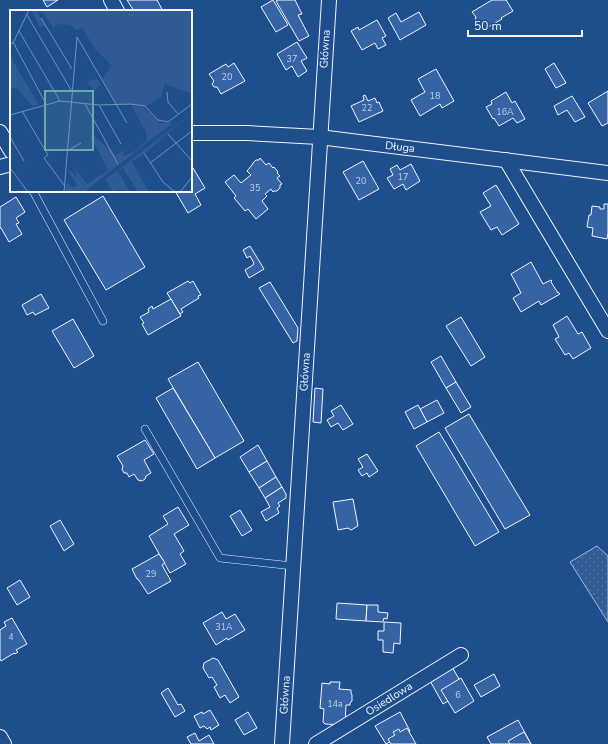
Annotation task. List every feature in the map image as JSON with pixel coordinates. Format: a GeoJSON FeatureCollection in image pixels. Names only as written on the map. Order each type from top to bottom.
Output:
{"type":"FeatureCollection","features":[{"type":"Feature","properties":{"kind":"street"},"geometry":{"type":"LineString","coordinates":[[111,0],[117,10]]}},
{"type":"Feature","properties":{"kind":"street","name":"Główna"},"geometry":{"type":"LineString","coordinates":[[282,744],[329,0]]}},
{"type":"Feature","properties":{"kind":"street"},"geometry":{"type":"LineString","coordinates":[[0,132],[10,149]]}},
{"type":"Feature","properties":{"kind":"street","name":"Długa"},"geometry":{"type":"LineString","coordinates":[[192,133],[247,133],[320,137],[608,173]]}},
{"type":"Feature","properties":{"kind":"street"},"geometry":{"type":"LineString","coordinates":[[506,160],[608,331]]}},
{"type":"Feature","properties":{"kind":"street"},"geometry":{"type":"LineString","coordinates":[[0,167],[10,164]]}},
{"type":"Feature","properties":{"kind":"street","name":"Osiedlowa"},"geometry":{"type":"LineString","coordinates":[[316,744],[461,655]]}},
{"type":"Feature","properties":{"kind":"street"},"geometry":{"type":"LineString","coordinates":[[0,737],[4,744]]}},
{"type":"Feature","properties":{"kind":"lane"},"geometry":{"type":"LineString","coordinates":[[34,192],[103,321]]}},
{"type":"Feature","properties":{"kind":"lane"},"geometry":{"type":"LineString","coordinates":[[145,428],[220,558],[293,566]]}},
{"type":"Feature","properties":{"kind":"shaded area"},"geometry":{"type":"Polygon","coordinates":[[[597,546],[608,556],[608,622],[570,562],[597,546]]]}},
{"type":"Feature","properties":{"kind":"building"},"geometry":{"type":"Polygon","coordinates":[[[43,0],[58,0],[47,7],[43,0]]]}},
{"type":"Feature","properties":{"kind":"building"},"geometry":{"type":"Polygon","coordinates":[[[127,0],[157,0],[162,10],[133,10],[127,0]]]}},
{"type":"Feature","properties":{"kind":"building"},"geometry":{"type":"Polygon","coordinates":[[[273,0],[288,25],[276,32],[261,7],[273,0]]]}},
{"type":"Feature","properties":{"kind":"building"},"geometry":{"type":"Polygon","coordinates":[[[295,0],[302,14],[298,15],[309,36],[299,41],[276,1],[295,0]]]}},
{"type":"Feature","properties":{"kind":"building"},"geometry":{"type":"Polygon","coordinates":[[[492,0],[506,0],[513,11],[483,30],[475,20],[476,17],[472,12],[492,0]]]}},
{"type":"Feature","properties":{"kind":"building"},"geometry":{"type":"Polygon","coordinates":[[[419,12],[426,25],[400,40],[388,18],[396,13],[401,22],[419,12]]]}},
{"type":"Feature","properties":{"kind":"building"},"geometry":{"type":"Polygon","coordinates":[[[377,20],[386,36],[382,38],[386,45],[378,49],[375,43],[362,50],[351,31],[358,27],[359,30],[377,20]]]}},
{"type":"Feature","properties":{"kind":"building"},"geometry":{"type":"Polygon","coordinates":[[[297,42],[307,58],[301,61],[307,71],[298,77],[292,66],[286,70],[277,54],[297,42]]]}},
{"type":"Feature","properties":{"kind":"building"},"geometry":{"type":"Polygon","coordinates":[[[234,63],[245,81],[221,94],[217,87],[214,87],[212,84],[214,81],[209,74],[226,64],[228,67],[234,63]]]}},
{"type":"Feature","properties":{"kind":"building"},"geometry":{"type":"Polygon","coordinates":[[[554,63],[566,83],[556,88],[545,69],[554,63]]]}},
{"type":"Feature","properties":{"kind":"building"},"geometry":{"type":"Polygon","coordinates":[[[436,69],[454,101],[442,108],[440,104],[420,116],[411,100],[425,92],[418,79],[436,69]]]}},
{"type":"Feature","properties":{"kind":"building"},"geometry":{"type":"Polygon","coordinates":[[[608,91],[608,123],[602,126],[588,103],[608,91]]]}},
{"type":"Feature","properties":{"kind":"building"},"geometry":{"type":"Polygon","coordinates":[[[506,92],[512,103],[515,101],[525,119],[517,123],[513,118],[499,126],[486,107],[492,104],[491,101],[506,92]]]}},
{"type":"Feature","properties":{"kind":"building"},"geometry":{"type":"Polygon","coordinates":[[[365,95],[368,101],[375,98],[377,103],[379,102],[383,111],[359,122],[351,106],[364,100],[363,96],[365,95]]]}},
{"type":"Feature","properties":{"kind":"building"},"geometry":{"type":"Polygon","coordinates":[[[572,96],[585,117],[575,122],[567,110],[558,115],[554,106],[572,96]]]}},
{"type":"Feature","properties":{"kind":"building"},"geometry":{"type":"Polygon","coordinates":[[[260,158],[266,165],[269,163],[273,168],[274,167],[280,176],[277,178],[282,184],[277,191],[273,192],[271,189],[265,194],[267,196],[262,201],[268,209],[256,219],[248,209],[245,211],[234,198],[236,196],[225,182],[234,175],[241,183],[251,175],[247,171],[256,160],[259,160],[260,158]]]}},
{"type":"Feature","properties":{"kind":"building"},"geometry":{"type":"Polygon","coordinates":[[[363,161],[379,189],[359,200],[343,172],[363,161]]]}},
{"type":"Feature","properties":{"kind":"building"},"geometry":{"type":"Polygon","coordinates":[[[411,164],[420,181],[406,190],[403,184],[394,189],[387,178],[393,175],[390,169],[397,165],[400,170],[411,164]]]}},
{"type":"Feature","properties":{"kind":"building"},"geometry":{"type":"Polygon","coordinates":[[[193,168],[205,188],[195,194],[201,205],[188,213],[176,192],[192,192],[193,168]]]}},
{"type":"Feature","properties":{"kind":"building"},"geometry":{"type":"Polygon","coordinates":[[[496,185],[519,224],[502,235],[497,227],[491,230],[480,212],[491,206],[483,193],[496,185]]]}},
{"type":"Feature","properties":{"kind":"building"},"geometry":{"type":"Polygon","coordinates":[[[103,196],[145,267],[106,290],[64,220],[103,196]]]}},
{"type":"Feature","properties":{"kind":"building"},"geometry":{"type":"Polygon","coordinates":[[[16,197],[25,212],[16,218],[19,223],[16,224],[22,234],[9,242],[0,228],[0,207],[16,197]]]}},
{"type":"Feature","properties":{"kind":"building"},"geometry":{"type":"Polygon","coordinates":[[[604,204],[608,204],[607,239],[592,236],[593,228],[587,227],[592,206],[604,209],[604,204]]]}},
{"type":"Feature","properties":{"kind":"building"},"geometry":{"type":"Polygon","coordinates":[[[250,246],[264,269],[249,278],[245,270],[254,263],[250,256],[247,258],[243,250],[250,246]]]}},
{"type":"Feature","properties":{"kind":"building"},"geometry":{"type":"Polygon","coordinates":[[[531,262],[543,284],[551,280],[560,294],[541,305],[539,301],[521,312],[513,298],[521,293],[511,274],[531,262]]]}},
{"type":"Feature","properties":{"kind":"building"},"geometry":{"type":"Polygon","coordinates":[[[188,281],[190,283],[193,281],[201,295],[198,296],[199,298],[181,309],[183,312],[180,314],[167,293],[188,281]]]}},
{"type":"Feature","properties":{"kind":"building"},"geometry":{"type":"Polygon","coordinates":[[[270,282],[298,328],[297,341],[293,343],[259,288],[270,282]]]}},
{"type":"Feature","properties":{"kind":"building"},"geometry":{"type":"Polygon","coordinates":[[[41,294],[49,308],[35,315],[33,312],[27,315],[22,305],[41,294]]]}},
{"type":"Feature","properties":{"kind":"building"},"geometry":{"type":"Polygon","coordinates":[[[171,299],[181,316],[148,335],[142,324],[144,323],[140,317],[149,312],[148,309],[152,306],[153,309],[171,299]]]}},
{"type":"Feature","properties":{"kind":"building"},"geometry":{"type":"Polygon","coordinates":[[[567,316],[578,334],[582,332],[591,348],[573,359],[569,353],[565,355],[555,339],[559,337],[553,325],[567,316]]]}},
{"type":"Feature","properties":{"kind":"building"},"geometry":{"type":"Polygon","coordinates":[[[461,317],[485,357],[471,366],[446,326],[461,317]]]}},
{"type":"Feature","properties":{"kind":"building"},"geometry":{"type":"Polygon","coordinates":[[[73,319],[94,356],[74,368],[52,331],[73,319]]]}},
{"type":"Feature","properties":{"kind":"building"},"geometry":{"type":"Polygon","coordinates":[[[441,356],[456,382],[446,388],[431,362],[441,356]]]}},
{"type":"Feature","properties":{"kind":"building"},"geometry":{"type":"Polygon","coordinates":[[[198,362],[244,441],[215,458],[168,379],[198,362]]]}},
{"type":"Feature","properties":{"kind":"building"},"geometry":{"type":"Polygon","coordinates":[[[456,382],[471,407],[461,413],[446,388],[456,382]]]}},
{"type":"Feature","properties":{"kind":"building"},"geometry":{"type":"Polygon","coordinates":[[[173,388],[215,458],[197,469],[156,398],[173,388]]]}},
{"type":"Feature","properties":{"kind":"building"},"geometry":{"type":"Polygon","coordinates":[[[315,388],[323,389],[321,423],[313,422],[315,388]]]}},
{"type":"Feature","properties":{"kind":"building"},"geometry":{"type":"Polygon","coordinates":[[[437,400],[444,413],[427,422],[420,409],[437,400]]]}},
{"type":"Feature","properties":{"kind":"building"},"geometry":{"type":"Polygon","coordinates":[[[341,405],[353,424],[343,430],[338,423],[331,427],[327,420],[334,416],[331,411],[341,405]]]}},
{"type":"Feature","properties":{"kind":"building"},"geometry":{"type":"Polygon","coordinates":[[[418,405],[427,422],[414,429],[405,412],[418,405]]]}},
{"type":"Feature","properties":{"kind":"building"},"geometry":{"type":"Polygon","coordinates":[[[469,414],[530,515],[505,529],[445,428],[469,414]]]}},
{"type":"Feature","properties":{"kind":"building"},"geometry":{"type":"Polygon","coordinates":[[[439,432],[499,532],[475,546],[416,446],[439,432]]]}},
{"type":"Feature","properties":{"kind":"building"},"geometry":{"type":"Polygon","coordinates":[[[145,440],[154,454],[144,460],[151,473],[142,481],[138,480],[134,474],[129,477],[127,473],[124,473],[122,469],[123,466],[117,456],[145,440]]]}},
{"type":"Feature","properties":{"kind":"building"},"geometry":{"type":"Polygon","coordinates":[[[258,445],[267,461],[249,472],[240,457],[258,445]]]}},
{"type":"Feature","properties":{"kind":"building"},"geometry":{"type":"Polygon","coordinates":[[[367,454],[378,471],[369,477],[367,473],[362,476],[358,470],[363,467],[358,459],[367,454]]]}},
{"type":"Feature","properties":{"kind":"building"},"geometry":{"type":"Polygon","coordinates":[[[267,461],[276,477],[259,488],[249,472],[267,461]]]}},
{"type":"Feature","properties":{"kind":"building"},"geometry":{"type":"Polygon","coordinates":[[[276,477],[282,487],[265,498],[259,488],[276,477]]]}},
{"type":"Feature","properties":{"kind":"building"},"geometry":{"type":"Polygon","coordinates":[[[282,487],[286,494],[286,498],[278,503],[280,506],[277,508],[279,513],[266,521],[261,512],[270,507],[265,498],[282,487]]]}},
{"type":"Feature","properties":{"kind":"building"},"geometry":{"type":"Polygon","coordinates":[[[353,499],[358,526],[351,530],[348,528],[338,530],[333,502],[353,499]]]}},
{"type":"Feature","properties":{"kind":"building"},"geometry":{"type":"Polygon","coordinates":[[[178,507],[189,525],[174,534],[184,551],[180,554],[186,564],[170,573],[149,536],[168,524],[163,516],[178,507]]]}},
{"type":"Feature","properties":{"kind":"building"},"geometry":{"type":"Polygon","coordinates":[[[240,510],[252,530],[242,536],[230,516],[240,510]]]}},
{"type":"Feature","properties":{"kind":"building"},"geometry":{"type":"Polygon","coordinates":[[[60,520],[74,544],[64,551],[50,526],[60,520]]]}},
{"type":"Feature","properties":{"kind":"building"},"geometry":{"type":"Polygon","coordinates":[[[159,554],[165,563],[162,565],[171,581],[148,594],[132,569],[159,554]]]}},
{"type":"Feature","properties":{"kind":"building"},"geometry":{"type":"Polygon","coordinates":[[[20,580],[30,597],[17,605],[7,588],[20,580]]]}},
{"type":"Feature","properties":{"kind":"building"},"geometry":{"type":"Polygon","coordinates":[[[337,603],[367,605],[366,621],[336,619],[337,603]]]}},
{"type":"Feature","properties":{"kind":"building"},"geometry":{"type":"Polygon","coordinates":[[[367,605],[378,605],[378,612],[388,613],[387,619],[384,618],[383,622],[366,621],[367,605]]]}},
{"type":"Feature","properties":{"kind":"building"},"geometry":{"type":"Polygon","coordinates":[[[222,612],[226,619],[235,614],[245,630],[216,645],[203,623],[222,612]]]}},
{"type":"Feature","properties":{"kind":"building"},"geometry":{"type":"Polygon","coordinates":[[[12,618],[27,644],[16,650],[18,652],[15,654],[14,653],[1,661],[0,630],[6,626],[4,622],[12,618]]]}},
{"type":"Feature","properties":{"kind":"building"},"geometry":{"type":"Polygon","coordinates":[[[384,622],[401,623],[400,644],[394,643],[393,653],[383,652],[383,640],[378,640],[378,631],[384,631],[384,622]]]}},
{"type":"Feature","properties":{"kind":"building"},"geometry":{"type":"Polygon","coordinates":[[[213,658],[218,660],[239,697],[230,703],[225,695],[220,698],[214,687],[217,685],[212,677],[209,678],[203,668],[204,663],[213,658]]]}},
{"type":"Feature","properties":{"kind":"building"},"geometry":{"type":"Polygon","coordinates":[[[452,667],[466,691],[443,704],[429,679],[452,667]]]}},
{"type":"Feature","properties":{"kind":"building"},"geometry":{"type":"Polygon","coordinates":[[[494,674],[500,686],[481,697],[474,685],[494,674]]]}},
{"type":"Feature","properties":{"kind":"building"},"geometry":{"type":"Polygon","coordinates":[[[461,678],[474,701],[455,713],[441,690],[461,678]]]}},
{"type":"Feature","properties":{"kind":"building"},"geometry":{"type":"Polygon","coordinates":[[[330,682],[340,682],[339,689],[351,690],[352,701],[350,705],[346,705],[345,725],[325,724],[323,722],[324,709],[320,708],[322,683],[330,684],[330,682]]]}},
{"type":"Feature","properties":{"kind":"building"},"geometry":{"type":"Polygon","coordinates":[[[168,688],[178,705],[181,704],[185,711],[175,717],[161,693],[168,688]]]}},
{"type":"Feature","properties":{"kind":"building"},"geometry":{"type":"Polygon","coordinates":[[[210,710],[219,725],[211,730],[210,727],[207,729],[204,726],[200,728],[194,716],[202,712],[203,714],[210,710]]]}},
{"type":"Feature","properties":{"kind":"building"},"geometry":{"type":"Polygon","coordinates":[[[248,712],[257,728],[244,735],[235,720],[248,712]]]}},
{"type":"Feature","properties":{"kind":"building"},"geometry":{"type":"Polygon","coordinates":[[[400,712],[410,731],[386,744],[375,726],[400,712]]]}},
{"type":"Feature","properties":{"kind":"building"},"geometry":{"type":"Polygon","coordinates":[[[518,720],[531,744],[491,744],[487,737],[518,720]]]}},
{"type":"Feature","properties":{"kind":"building"},"geometry":{"type":"Polygon","coordinates":[[[407,728],[416,744],[391,744],[388,739],[395,735],[393,732],[399,729],[400,732],[407,728]]]}},
{"type":"Feature","properties":{"kind":"building"},"geometry":{"type":"Polygon","coordinates":[[[524,732],[531,744],[510,744],[508,741],[524,732]]]}},
{"type":"Feature","properties":{"kind":"building"},"geometry":{"type":"Polygon","coordinates":[[[195,733],[199,741],[209,735],[214,744],[191,744],[187,737],[195,733]]]}}]}
